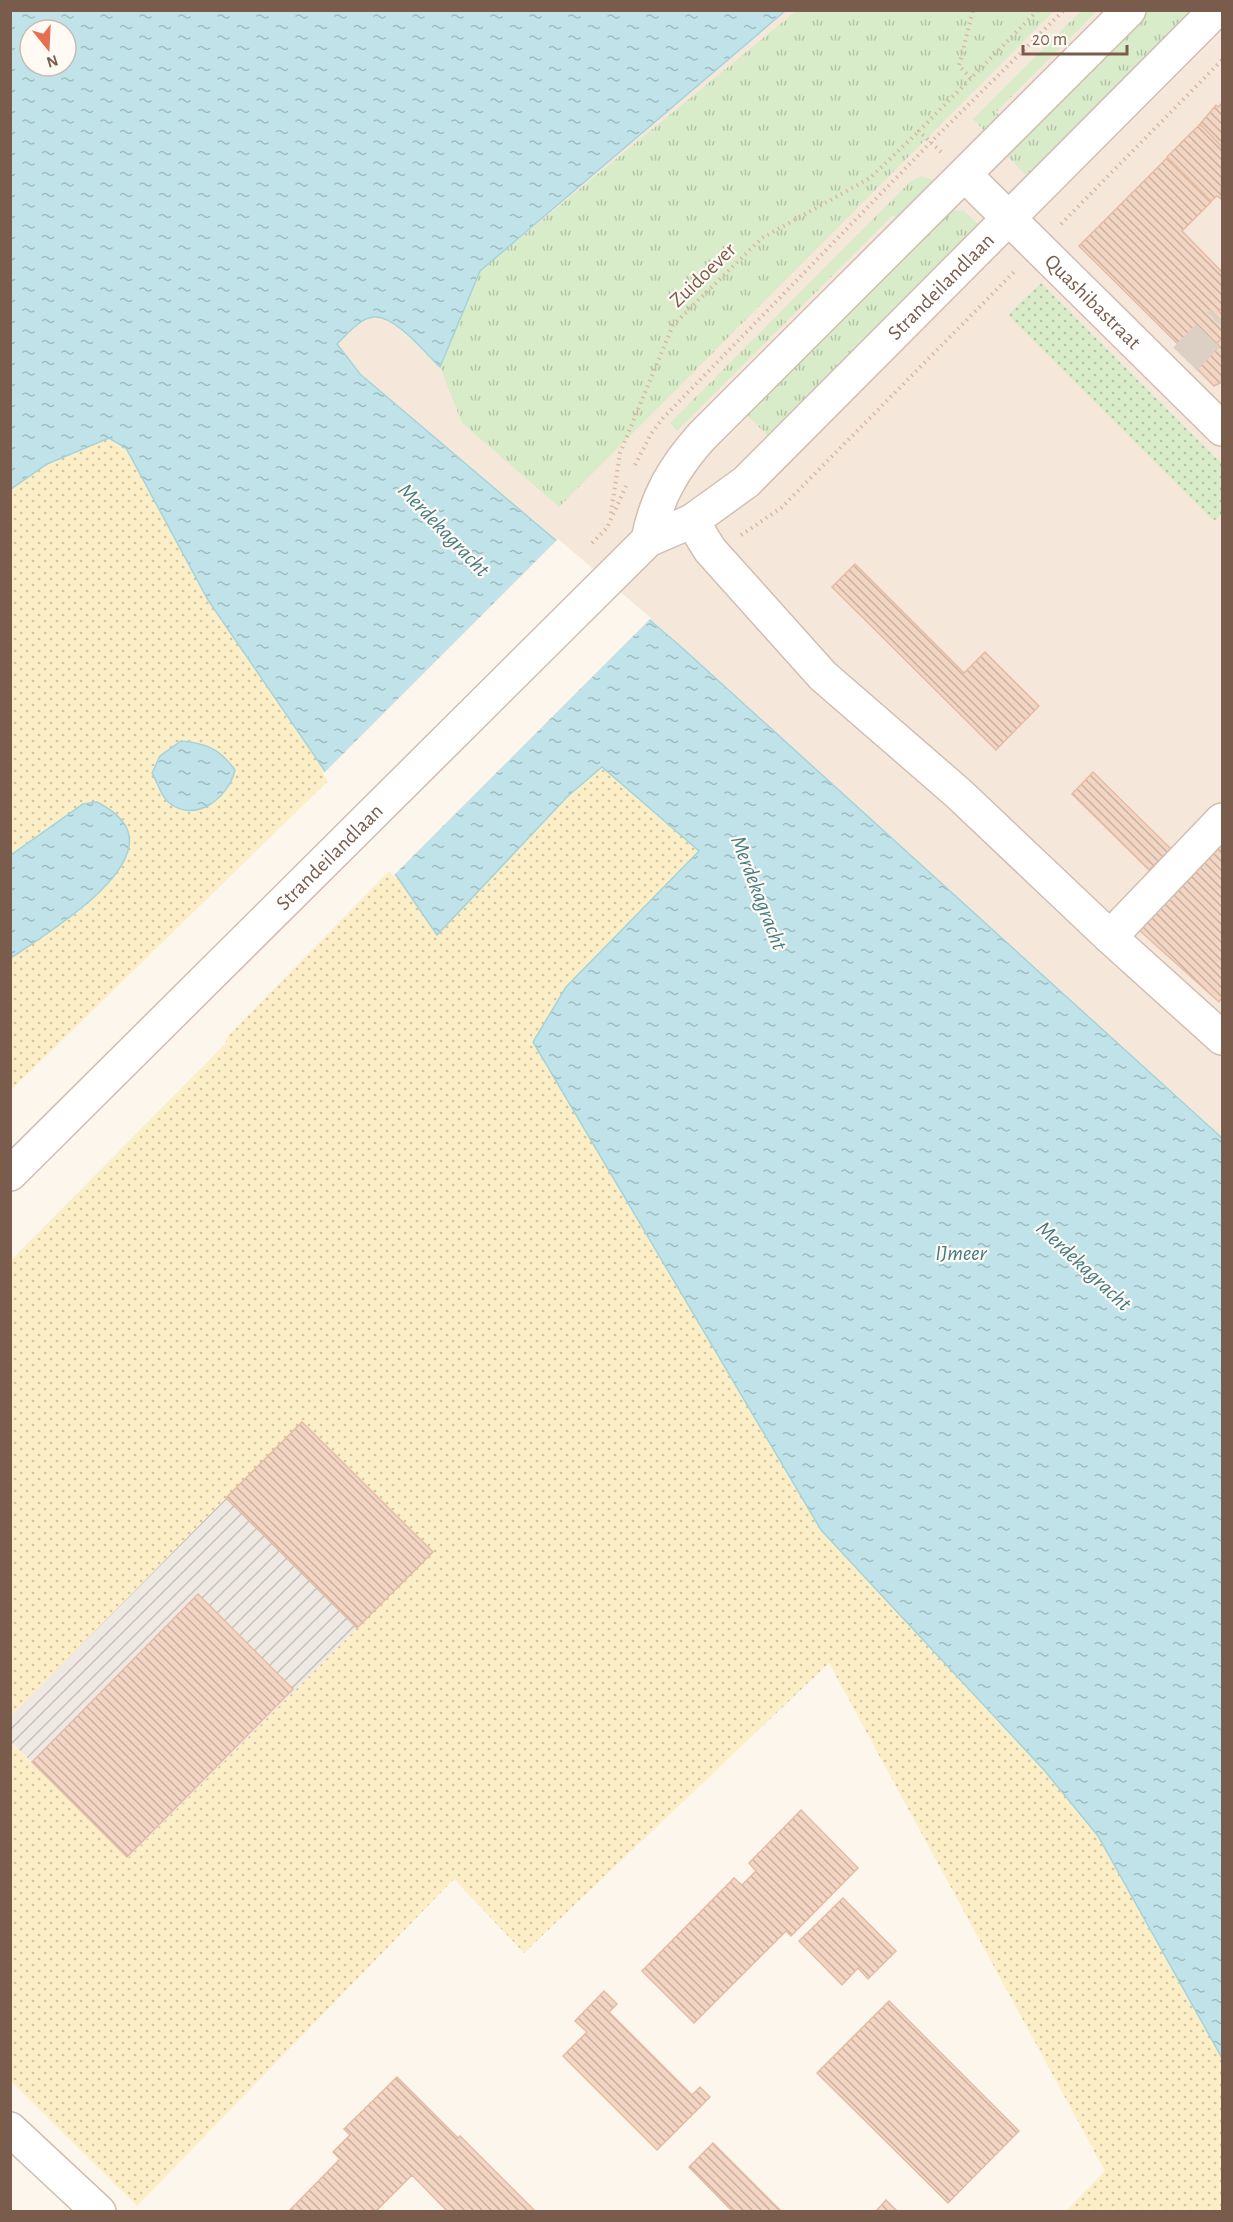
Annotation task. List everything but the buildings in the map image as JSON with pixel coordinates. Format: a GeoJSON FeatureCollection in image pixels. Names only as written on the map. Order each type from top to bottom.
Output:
{"type":"FeatureCollection","features":[{"type":"Feature","properties":{"kind":"street"},"geometry":{"type":"LineString","coordinates":[[648,540],[653,515],[665,483],[695,443],[1129,10]]}},
{"type":"Feature","properties":{"kind":"street","name":"Strandeilandlaan"},"geometry":{"type":"LineString","coordinates":[[10,1174],[193,995],[648,540],[692,521],[746,482],[1216,10]]}},
{"type":"Feature","properties":{"kind":"street","name":"Quashibastraat"},"geometry":{"type":"LineString","coordinates":[[965,175],[1037,248],[1177,367],[1222,429]]}},
{"type":"Feature","properties":{"kind":"street"},"geometry":{"type":"LineString","coordinates":[[692,521],[711,550],[823,676],[958,793],[1110,937],[1222,1038]]}},
{"type":"Feature","properties":{"kind":"street"},"geometry":{"type":"LineString","coordinates":[[1110,937],[1222,820]]}},
{"type":"Feature","properties":{"kind":"street"},"geometry":{"type":"LineString","coordinates":[[10,2129],[99,2211]]}},
{"type":"Feature","properties":{"kind":"path"},"geometry":{"type":"LineString","coordinates":[[971,78],[959,66],[973,10]]}},
{"type":"Feature","properties":{"kind":"path","name":"Zuidoever"},"geometry":{"type":"LineString","coordinates":[[611,517],[620,453],[673,325],[762,238],[870,178],[1038,10]]}},
{"type":"Feature","properties":{"kind":"path"},"geometry":{"type":"LineString","coordinates":[[919,131],[931,142],[1064,10]]}},
{"type":"Feature","properties":{"kind":"path","name":"Strandeilandlaan"},"geometry":{"type":"LineString","coordinates":[[711,550],[752,530],[781,508],[1222,60]]}},
{"type":"Feature","properties":{"kind":"shaded area"},"geometry":{"type":"Polygon","coordinates":[[[785,11],[1222,11],[1222,1138],[679,645],[360,374],[336,344],[353,328],[373,317],[390,320],[440,367],[480,271],[785,11]]]}},
{"type":"Feature","properties":{"kind":"shaded area"},"geometry":{"type":"Polygon","coordinates":[[[226,1498],[357,1628],[128,1858],[11,1742],[10,1716],[226,1498]]]}},
{"type":"Feature","properties":{"kind":"green space"},"geometry":{"type":"Polygon","coordinates":[[[796,11],[1054,11],[559,507],[462,423],[440,367],[480,271],[796,11]]]}},
{"type":"Feature","properties":{"kind":"green space"},"geometry":{"type":"Polygon","coordinates":[[[1081,11],[1097,11],[996,112],[1006,122],[991,138],[973,119],[1081,11]]]}},
{"type":"Feature","properties":{"kind":"green space"},"geometry":{"type":"Polygon","coordinates":[[[1142,11],[1205,11],[1033,182],[1002,151],[1142,11]]]}},
{"type":"Feature","properties":{"kind":"green space"},"geometry":{"type":"Polygon","coordinates":[[[921,176],[934,180],[942,186],[904,226],[893,215],[677,431],[670,423],[909,183],[921,176]]]}},
{"type":"Feature","properties":{"kind":"green space"},"geometry":{"type":"Polygon","coordinates":[[[948,210],[964,211],[986,231],[775,443],[743,411],[948,210]]]}},
{"type":"Feature","properties":{"kind":"green space"},"geometry":{"type":"Polygon","coordinates":[[[1041,283],[1222,464],[1222,513],[1214,521],[1008,315],[1041,283]]]}},
{"type":"Feature","properties":{"kind":"sand"},"geometry":{"type":"Polygon","coordinates":[[[109,438],[126,448],[208,600],[330,779],[11,1090],[11,958],[82,909],[52,825],[11,855],[11,489],[47,464],[109,438]]]}},
{"type":"Feature","properties":{"kind":"sand"},"geometry":{"type":"Polygon","coordinates":[[[603,766],[699,851],[566,987],[1044,1770],[1098,1836],[1222,2058],[1222,2211],[1066,2211],[1105,2171],[829,1663],[524,1953],[454,1879],[137,2206],[11,2081],[10,1742],[128,1858],[357,1628],[226,1498],[11,1716],[11,1260],[225,1044],[228,1036],[392,868],[437,934],[568,796],[603,766]]]}},
{"type":"Feature","properties":{"kind":"water","name":"IJmeer"},"geometry":{"type":"Polygon","coordinates":[[[11,11],[785,11],[480,271],[440,367],[400,328],[382,318],[374,317],[364,320],[337,344],[360,374],[679,645],[1222,1138],[1222,2058],[1098,1836],[1044,1770],[821,1530],[533,1042],[566,987],[699,851],[602,767],[568,796],[437,935],[208,600],[126,448],[109,438],[47,464],[11,489],[11,11]]]}},
{"type":"Feature","properties":{"kind":"water"},"geometry":{"type":"Polygon","coordinates":[[[181,741],[212,748],[235,770],[226,790],[209,805],[199,809],[178,808],[168,802],[152,773],[160,756],[181,741]]]}},
{"type":"Feature","properties":{"kind":"water"},"geometry":{"type":"Polygon","coordinates":[[[97,802],[116,814],[125,825],[129,843],[123,862],[109,882],[90,901],[11,958],[11,855],[83,804],[97,802]]]}},
{"type":"Feature","properties":{"kind":"pier"},"geometry":{"type":"Polygon","coordinates":[[[558,539],[651,618],[393,876],[323,774],[558,539]]]}},
{"type":"Feature","properties":{"kind":"tunnel"},"geometry":{"type":"LineString","coordinates":[[1185,359],[1222,321]]}},
{"type":"Feature","properties":{"kind":"water label","name":"Merdekagracht"},"geometry":{"type":"Point","coordinates":[444,530]}},
{"type":"Feature","properties":{"kind":"water label","name":"Merdekagracht"},"geometry":{"type":"Point","coordinates":[759,893]}},
{"type":"Feature","properties":{"kind":"water label","name":"Merdekagracht"},"geometry":{"type":"Point","coordinates":[1084,1266]}}]}
